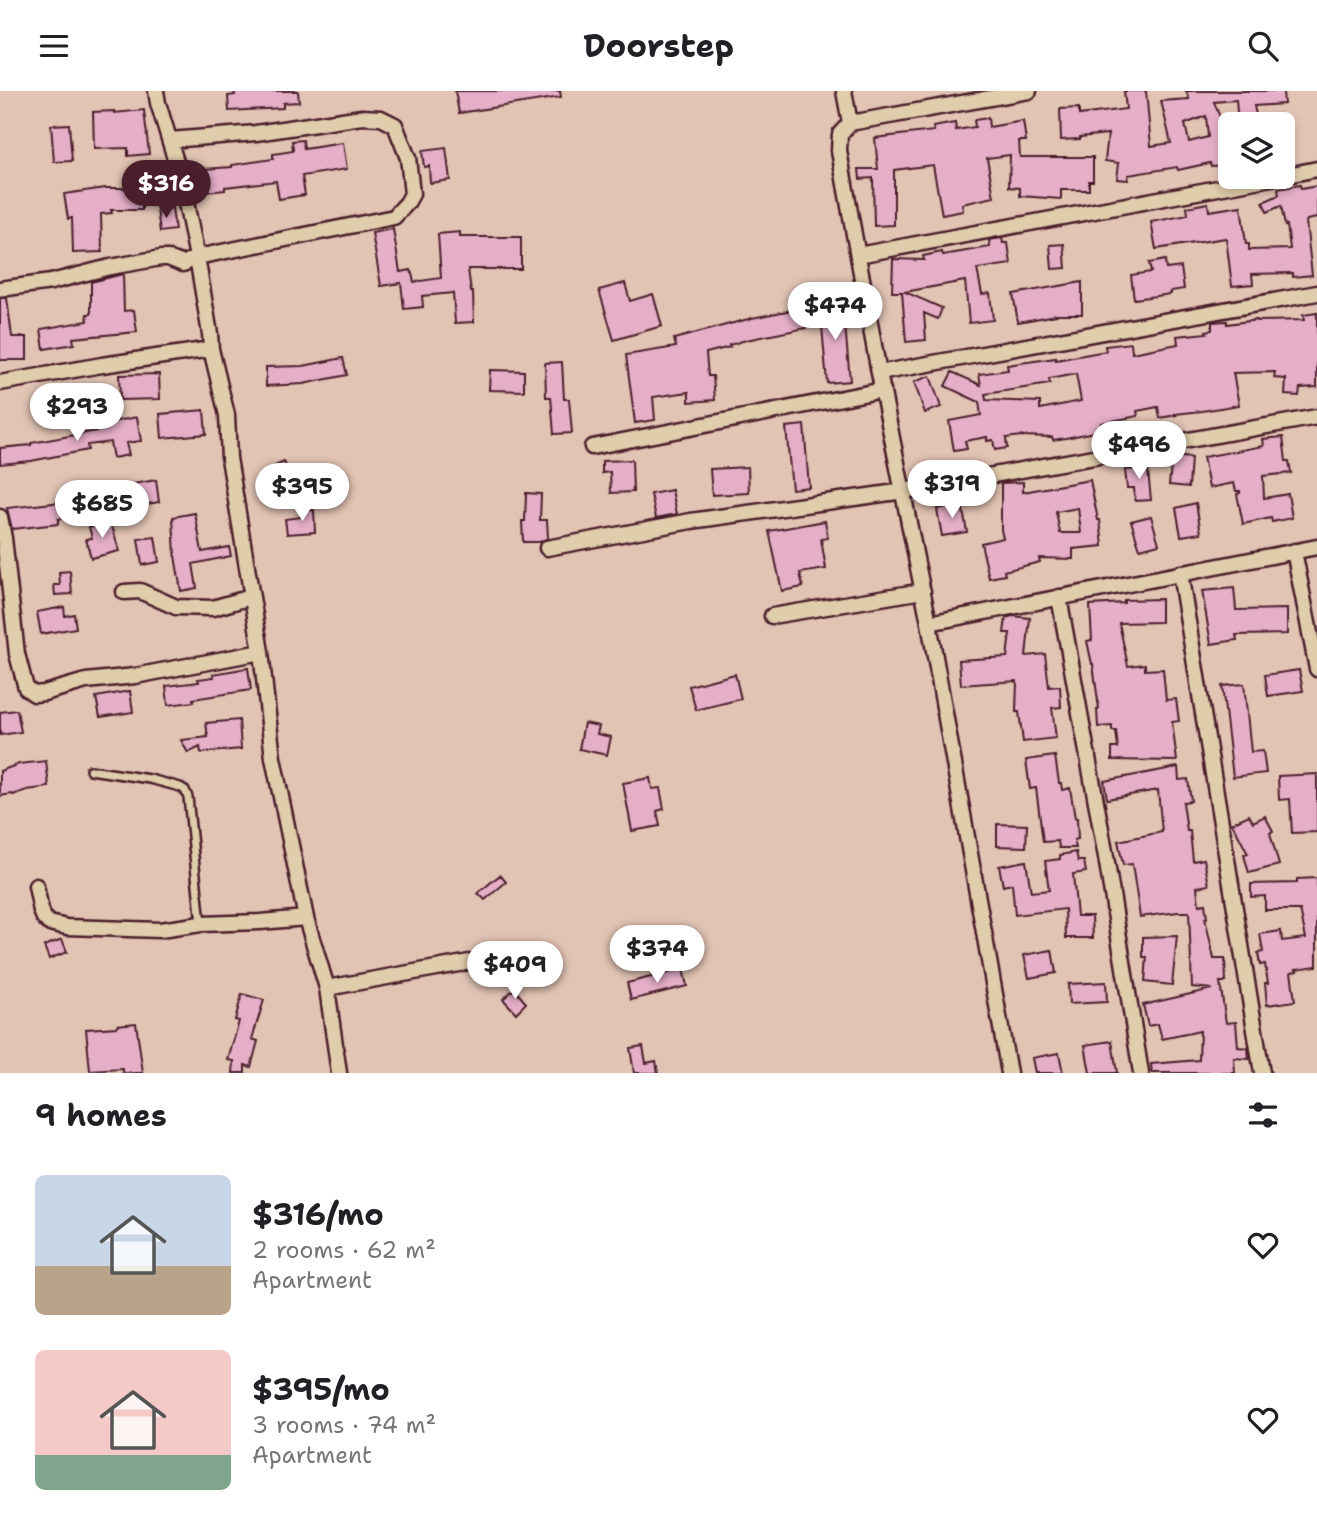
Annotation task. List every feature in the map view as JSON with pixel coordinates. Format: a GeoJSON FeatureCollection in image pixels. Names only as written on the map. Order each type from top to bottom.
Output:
{"type":"FeatureCollection","features":[{"type":"Feature","properties":{"kind":"street"},"geometry":{"type":"LineString","coordinates":[[156,91],[181,178],[197,257],[211,349],[227,415],[229,458],[261,652],[273,758],[306,918],[327,988],[339,1073]]}},
{"type":"Feature","properties":{"kind":"street"},"geometry":{"type":"LineString","coordinates":[[844,91],[850,123]]}},
{"type":"Feature","properties":{"kind":"street"},"geometry":{"type":"LineString","coordinates":[[1009,1073],[929,623],[879,373],[839,151],[841,134],[850,123],[984,95],[1029,91]]}},
{"type":"Feature","properties":{"kind":"street"},"geometry":{"type":"LineString","coordinates":[[0,289],[51,282],[161,258],[183,264],[197,257],[394,217],[412,194],[408,158],[396,125],[381,118],[362,117],[257,133],[170,139]]}},
{"type":"Feature","properties":{"kind":"street"},"geometry":{"type":"LineString","coordinates":[[1295,174],[1317,169]]}},
{"type":"Feature","properties":{"kind":"street"},"geometry":{"type":"LineString","coordinates":[[858,255],[1218,188]]}},
{"type":"Feature","properties":{"kind":"street"},"geometry":{"type":"LineString","coordinates":[[879,373],[1317,293]]}},
{"type":"Feature","properties":{"kind":"street"},"geometry":{"type":"LineString","coordinates":[[0,383],[211,349]]}},
{"type":"Feature","properties":{"kind":"street"},"geometry":{"type":"LineString","coordinates":[[592,447],[883,390]]}},
{"type":"Feature","properties":{"kind":"street"},"geometry":{"type":"LineString","coordinates":[[547,548],[682,522],[904,491],[1317,417]]}},
{"type":"Feature","properties":{"kind":"street"},"geometry":{"type":"LineString","coordinates":[[0,517],[17,654],[26,688],[34,694],[86,681],[135,676],[261,652]]}},
{"type":"Feature","properties":{"kind":"street"},"geometry":{"type":"LineString","coordinates":[[929,623],[1317,547]]}},
{"type":"Feature","properties":{"kind":"street"},"geometry":{"type":"LineString","coordinates":[[1294,551],[1317,669]]}},
{"type":"Feature","properties":{"kind":"street"},"geometry":{"type":"LineString","coordinates":[[1180,573],[1262,1073]]}},
{"type":"Feature","properties":{"kind":"street"},"geometry":{"type":"LineString","coordinates":[[124,592],[140,591],[176,607],[213,608],[251,597]]}},
{"type":"Feature","properties":{"kind":"street"},"geometry":{"type":"LineString","coordinates":[[772,616],[923,591]]}},
{"type":"Feature","properties":{"kind":"street"},"geometry":{"type":"LineString","coordinates":[[1059,597],[1106,857],[1141,1073]]}},
{"type":"Feature","properties":{"kind":"street"},"geometry":{"type":"LineString","coordinates":[[36,885],[44,918],[57,925],[160,930],[201,924],[306,918]]}},
{"type":"Feature","properties":{"kind":"street"},"geometry":{"type":"LineString","coordinates":[[327,988],[486,959]]}},
{"type":"Feature","properties":{"kind":"lane"},"geometry":{"type":"LineString","coordinates":[[90,770],[150,779],[185,790],[188,797],[201,924]]}},
{"type":"Feature","properties":{"kind":"building"},"geometry":{"type":"Polygon","coordinates":[[[234,91],[298,91],[299,102],[283,103],[283,108],[229,111],[228,96],[235,95],[234,91]]]}},
{"type":"Feature","properties":{"kind":"building"},"geometry":{"type":"Polygon","coordinates":[[[455,91],[560,91],[561,97],[459,113],[455,91]]]}},
{"type":"Feature","properties":{"kind":"building"},"geometry":{"type":"Polygon","coordinates":[[[1124,91],[1146,91],[1151,146],[1171,143],[1161,101],[1189,99],[1186,91],[1283,91],[1284,104],[1254,106],[1255,112],[1237,112],[1236,100],[1214,102],[1218,112],[1218,166],[1211,166],[1210,163],[1178,170],[1177,167],[1128,175],[1128,180],[1117,179],[1119,163],[1105,161],[1108,134],[1061,140],[1060,109],[1079,108],[1079,115],[1126,109],[1124,91]],[[1206,116],[1185,124],[1189,142],[1208,137],[1206,116]]]}},
{"type":"Feature","properties":{"kind":"building"},"geometry":{"type":"Polygon","coordinates":[[[144,110],[149,154],[128,156],[128,148],[94,149],[93,112],[144,110]]]}},
{"type":"Feature","properties":{"kind":"building"},"geometry":{"type":"Polygon","coordinates":[[[988,118],[989,127],[1023,121],[1026,141],[1019,141],[1020,157],[1093,157],[1093,181],[1089,181],[1089,190],[1061,190],[1061,199],[1020,196],[1020,188],[1009,187],[1010,155],[987,158],[994,197],[962,204],[963,211],[942,215],[933,165],[894,170],[894,225],[874,226],[873,178],[860,179],[859,169],[878,169],[875,138],[934,131],[933,127],[955,123],[956,130],[975,127],[974,120],[988,118]]]}},
{"type":"Feature","properties":{"kind":"building"},"geometry":{"type":"Polygon","coordinates":[[[69,124],[72,161],[54,162],[51,125],[69,124]]]}},
{"type":"Feature","properties":{"kind":"building"},"geometry":{"type":"Polygon","coordinates":[[[303,140],[304,149],[343,143],[347,169],[302,176],[305,195],[279,199],[276,181],[194,193],[189,170],[232,167],[273,159],[273,154],[293,151],[292,141],[303,140]]]}},
{"type":"Feature","properties":{"kind":"building"},"geometry":{"type":"Polygon","coordinates":[[[446,148],[450,180],[430,183],[429,166],[424,167],[422,151],[446,148]]]}},
{"type":"Feature","properties":{"kind":"building"},"geometry":{"type":"Polygon","coordinates":[[[1300,185],[1301,189],[1317,186],[1317,218],[1306,222],[1312,275],[1293,277],[1293,273],[1252,274],[1253,284],[1232,286],[1226,238],[1156,249],[1151,222],[1188,215],[1187,207],[1208,203],[1209,211],[1241,206],[1249,250],[1290,249],[1281,206],[1267,212],[1263,202],[1279,195],[1278,189],[1295,189],[1295,186],[1300,185]]]}},
{"type":"Feature","properties":{"kind":"building"},"geometry":{"type":"Polygon","coordinates":[[[105,188],[142,188],[142,210],[111,210],[112,213],[101,214],[102,252],[73,253],[72,218],[68,219],[64,194],[105,188]]]}},
{"type":"Feature","properties":{"kind":"building"},"geometry":{"type":"Polygon","coordinates":[[[172,208],[175,230],[160,232],[157,209],[172,208]]]}},
{"type":"Feature","properties":{"kind":"building"},"geometry":{"type":"Polygon","coordinates":[[[393,229],[400,272],[411,270],[414,282],[441,278],[438,234],[460,232],[460,237],[521,237],[521,269],[468,269],[473,292],[474,322],[455,323],[453,293],[422,296],[423,307],[404,309],[401,283],[381,286],[372,233],[393,229]]]}},
{"type":"Feature","properties":{"kind":"building"},"geometry":{"type":"Polygon","coordinates":[[[1002,238],[1003,243],[1008,243],[1011,264],[977,269],[982,294],[990,293],[993,320],[969,323],[965,281],[905,292],[942,308],[938,319],[924,313],[926,340],[906,342],[902,292],[892,292],[893,259],[924,260],[923,256],[942,252],[943,255],[990,247],[989,240],[1002,238]]]}},
{"type":"Feature","properties":{"kind":"building"},"geometry":{"type":"Polygon","coordinates":[[[1064,244],[1066,268],[1052,269],[1050,245],[1064,244]]]}},
{"type":"Feature","properties":{"kind":"building"},"geometry":{"type":"Polygon","coordinates":[[[1165,260],[1166,269],[1181,267],[1184,289],[1171,291],[1171,294],[1134,299],[1131,275],[1151,272],[1149,263],[1165,260]]]}},
{"type":"Feature","properties":{"kind":"building"},"geometry":{"type":"Polygon","coordinates":[[[123,274],[124,311],[134,310],[137,332],[73,338],[74,344],[44,349],[41,329],[88,321],[87,314],[91,314],[91,282],[123,274]]]}},
{"type":"Feature","properties":{"kind":"building"},"geometry":{"type":"Polygon","coordinates":[[[1082,282],[1082,314],[1055,314],[1018,322],[1013,294],[1082,282]]]}},
{"type":"Feature","properties":{"kind":"building"},"geometry":{"type":"Polygon","coordinates":[[[625,283],[630,301],[653,294],[662,326],[614,340],[599,290],[625,283]]]}},
{"type":"Feature","properties":{"kind":"building"},"geometry":{"type":"Polygon","coordinates":[[[0,298],[7,298],[12,337],[27,337],[27,360],[0,360],[0,298]]]}},
{"type":"Feature","properties":{"kind":"building"},"geometry":{"type":"Polygon","coordinates":[[[843,302],[850,381],[827,383],[820,304],[843,302]]]}},
{"type":"Feature","properties":{"kind":"building"},"geometry":{"type":"Polygon","coordinates":[[[802,308],[806,328],[746,340],[706,353],[708,376],[713,376],[715,400],[689,402],[689,392],[653,397],[655,420],[635,423],[626,355],[676,347],[674,339],[802,308]]]}},
{"type":"Feature","properties":{"kind":"building"},"geometry":{"type":"Polygon","coordinates":[[[1317,313],[1317,387],[1300,388],[1299,396],[1285,395],[1286,379],[1274,378],[1275,372],[1233,373],[1239,405],[1160,418],[1158,407],[1137,411],[1138,416],[1101,423],[1103,430],[1066,438],[1006,438],[1007,448],[995,450],[993,440],[987,441],[987,437],[965,441],[967,449],[954,451],[949,421],[981,415],[979,402],[945,386],[952,372],[981,385],[979,374],[1008,370],[1007,365],[1056,360],[1106,351],[1105,346],[1131,343],[1132,353],[1178,344],[1177,336],[1207,333],[1206,331],[1212,330],[1212,322],[1227,321],[1227,324],[1257,320],[1304,320],[1303,315],[1317,313]],[[1076,374],[1049,379],[1050,384],[985,394],[986,400],[1040,402],[1040,409],[1081,401],[1076,374]]]}},
{"type":"Feature","properties":{"kind":"building"},"geometry":{"type":"Polygon","coordinates":[[[343,358],[347,375],[303,384],[266,386],[266,367],[303,366],[343,358]]]}},
{"type":"Feature","properties":{"kind":"building"},"geometry":{"type":"Polygon","coordinates":[[[562,362],[564,399],[569,399],[572,433],[554,434],[551,397],[546,397],[545,363],[562,362]]]}},
{"type":"Feature","properties":{"kind":"building"},"geometry":{"type":"Polygon","coordinates":[[[490,370],[524,371],[524,391],[489,390],[490,370]]]}},
{"type":"Feature","properties":{"kind":"building"},"geometry":{"type":"Polygon","coordinates":[[[159,374],[160,399],[120,400],[119,375],[159,374]]]}},
{"type":"Feature","properties":{"kind":"building"},"geometry":{"type":"Polygon","coordinates":[[[930,376],[941,407],[925,413],[914,382],[930,376]]]}},
{"type":"Feature","properties":{"kind":"building"},"geometry":{"type":"Polygon","coordinates":[[[204,410],[206,434],[162,438],[160,414],[204,410]]]}},
{"type":"Feature","properties":{"kind":"building"},"geometry":{"type":"Polygon","coordinates":[[[137,417],[141,441],[126,443],[129,455],[113,458],[110,442],[87,445],[88,450],[0,464],[0,448],[31,445],[108,429],[107,423],[137,417]]]}},
{"type":"Feature","properties":{"kind":"building"},"geometry":{"type":"Polygon","coordinates":[[[804,425],[809,487],[792,489],[786,427],[804,425]]]}},
{"type":"Feature","properties":{"kind":"building"},"geometry":{"type":"Polygon","coordinates":[[[1283,437],[1286,461],[1289,461],[1291,473],[1263,476],[1264,498],[1288,494],[1292,518],[1272,522],[1271,518],[1243,524],[1237,494],[1240,491],[1236,491],[1234,483],[1209,488],[1203,457],[1264,446],[1263,439],[1283,437]]]}},
{"type":"Feature","properties":{"kind":"building"},"geometry":{"type":"Polygon","coordinates":[[[1172,456],[1191,458],[1189,487],[1169,485],[1172,456]]]}},
{"type":"Feature","properties":{"kind":"building"},"geometry":{"type":"Polygon","coordinates":[[[632,460],[633,492],[611,493],[610,472],[602,473],[602,461],[632,460]]]}},
{"type":"Feature","properties":{"kind":"building"},"geometry":{"type":"Polygon","coordinates":[[[1147,461],[1151,500],[1135,501],[1134,488],[1127,488],[1125,470],[1136,469],[1135,462],[1147,461]]]}},
{"type":"Feature","properties":{"kind":"building"},"geometry":{"type":"Polygon","coordinates":[[[284,462],[294,483],[279,491],[268,469],[284,462]]]}},
{"type":"Feature","properties":{"kind":"building"},"geometry":{"type":"Polygon","coordinates":[[[748,467],[749,493],[712,495],[710,469],[748,467]]]}},
{"type":"Feature","properties":{"kind":"building"},"geometry":{"type":"Polygon","coordinates":[[[156,480],[159,502],[120,509],[116,487],[156,480]]]}},
{"type":"Feature","properties":{"kind":"building"},"geometry":{"type":"Polygon","coordinates":[[[1090,480],[1103,546],[1073,549],[1073,559],[1039,558],[1040,562],[1004,571],[1005,575],[989,578],[981,543],[1003,538],[1001,483],[1023,482],[1023,492],[1090,480]],[[1078,508],[1056,512],[1060,533],[1081,533],[1078,508]]]}},
{"type":"Feature","properties":{"kind":"building"},"geometry":{"type":"Polygon","coordinates":[[[672,490],[677,514],[656,518],[651,494],[672,490]]]}},
{"type":"Feature","properties":{"kind":"building"},"geometry":{"type":"Polygon","coordinates":[[[526,493],[541,494],[540,520],[547,520],[548,538],[540,542],[523,542],[522,521],[525,521],[526,493]]]}},
{"type":"Feature","properties":{"kind":"building"},"geometry":{"type":"Polygon","coordinates":[[[76,494],[79,516],[58,519],[58,524],[12,529],[7,508],[62,502],[61,495],[76,494]]]}},
{"type":"Feature","properties":{"kind":"building"},"geometry":{"type":"Polygon","coordinates":[[[1196,503],[1201,533],[1181,536],[1176,508],[1196,503]]]}},
{"type":"Feature","properties":{"kind":"building"},"geometry":{"type":"Polygon","coordinates":[[[962,504],[967,532],[942,536],[937,509],[962,504]]]}},
{"type":"Feature","properties":{"kind":"building"},"geometry":{"type":"Polygon","coordinates":[[[314,510],[315,532],[287,534],[285,519],[301,517],[300,511],[314,510]]]}},
{"type":"Feature","properties":{"kind":"building"},"geometry":{"type":"Polygon","coordinates":[[[195,513],[202,552],[229,547],[231,556],[193,564],[197,588],[181,591],[175,556],[173,517],[195,513]]]}},
{"type":"Feature","properties":{"kind":"building"},"geometry":{"type":"Polygon","coordinates":[[[1151,516],[1159,544],[1140,549],[1131,521],[1151,516]]]}},
{"type":"Feature","properties":{"kind":"building"},"geometry":{"type":"Polygon","coordinates":[[[825,521],[828,538],[821,539],[826,569],[800,573],[803,587],[782,591],[769,531],[825,521]]]}},
{"type":"Feature","properties":{"kind":"building"},"geometry":{"type":"Polygon","coordinates":[[[111,522],[119,551],[91,558],[86,539],[92,538],[89,527],[111,522]]]}},
{"type":"Feature","properties":{"kind":"building"},"geometry":{"type":"Polygon","coordinates":[[[155,537],[159,562],[142,565],[138,539],[155,537]]]}},
{"type":"Feature","properties":{"kind":"building"},"geometry":{"type":"Polygon","coordinates":[[[70,571],[72,594],[55,595],[54,585],[60,585],[59,572],[70,571]]]}},
{"type":"Feature","properties":{"kind":"building"},"geometry":{"type":"Polygon","coordinates":[[[1234,588],[1236,610],[1287,609],[1287,634],[1236,635],[1237,640],[1211,644],[1202,591],[1234,588]]]}},
{"type":"Feature","properties":{"kind":"building"},"geometry":{"type":"Polygon","coordinates":[[[1161,599],[1161,622],[1119,623],[1128,666],[1145,664],[1145,670],[1163,669],[1166,700],[1176,699],[1179,721],[1172,722],[1177,761],[1112,760],[1112,748],[1118,748],[1116,731],[1112,731],[1112,726],[1098,727],[1099,709],[1087,641],[1092,640],[1090,605],[1124,603],[1124,600],[1161,599]]]}},
{"type":"Feature","properties":{"kind":"building"},"geometry":{"type":"Polygon","coordinates":[[[64,607],[65,616],[74,614],[76,628],[41,634],[37,612],[64,607]]]}},
{"type":"Feature","properties":{"kind":"building"},"geometry":{"type":"Polygon","coordinates":[[[1006,618],[1030,618],[1026,656],[1045,654],[1049,687],[1060,686],[1061,707],[1052,708],[1056,738],[1023,742],[1019,712],[1016,712],[1017,681],[961,685],[959,660],[1007,657],[1010,633],[1004,633],[1006,618]]]}},
{"type":"Feature","properties":{"kind":"building"},"geometry":{"type":"Polygon","coordinates":[[[248,668],[251,690],[168,705],[166,686],[199,682],[198,679],[214,677],[213,674],[248,668]]]}},
{"type":"Feature","properties":{"kind":"building"},"geometry":{"type":"Polygon","coordinates":[[[1299,670],[1303,691],[1268,696],[1265,675],[1299,670]]]}},
{"type":"Feature","properties":{"kind":"building"},"geometry":{"type":"Polygon","coordinates":[[[735,674],[741,699],[696,710],[689,686],[735,674]]]}},
{"type":"Feature","properties":{"kind":"building"},"geometry":{"type":"Polygon","coordinates":[[[1244,684],[1251,752],[1263,751],[1266,773],[1233,777],[1222,686],[1244,684]]]}},
{"type":"Feature","properties":{"kind":"building"},"geometry":{"type":"Polygon","coordinates":[[[130,691],[133,712],[100,717],[96,697],[130,691]]]}},
{"type":"Feature","properties":{"kind":"building"},"geometry":{"type":"Polygon","coordinates":[[[17,710],[21,732],[0,735],[0,712],[17,710]]]}},
{"type":"Feature","properties":{"kind":"building"},"geometry":{"type":"Polygon","coordinates":[[[239,720],[241,749],[201,753],[200,747],[188,753],[181,740],[208,737],[206,723],[239,720]]]}},
{"type":"Feature","properties":{"kind":"building"},"geometry":{"type":"Polygon","coordinates":[[[584,723],[599,726],[597,734],[611,737],[607,755],[579,749],[584,723]]]}},
{"type":"Feature","properties":{"kind":"building"},"geometry":{"type":"Polygon","coordinates":[[[1055,756],[1059,783],[1062,790],[1070,788],[1077,818],[1078,839],[1074,840],[1076,848],[1059,848],[1058,841],[1043,842],[1036,788],[1030,789],[1026,760],[1055,756]]]}},
{"type":"Feature","properties":{"kind":"building"},"geometry":{"type":"Polygon","coordinates":[[[46,761],[49,787],[0,796],[0,771],[19,764],[46,761]]]}},
{"type":"Feature","properties":{"kind":"building"},"geometry":{"type":"Polygon","coordinates":[[[1178,767],[1179,780],[1188,779],[1191,801],[1183,802],[1193,861],[1204,859],[1209,885],[1197,887],[1199,905],[1205,904],[1205,918],[1214,959],[1225,959],[1226,982],[1220,982],[1226,1023],[1236,1022],[1238,1047],[1248,1048],[1249,1059],[1234,1058],[1235,1073],[1152,1073],[1151,1064],[1199,1060],[1200,1031],[1162,1039],[1158,1024],[1148,1026],[1143,1005],[1212,989],[1192,987],[1189,912],[1140,917],[1132,864],[1123,865],[1118,841],[1162,832],[1158,790],[1107,799],[1104,781],[1178,767]]]}},
{"type":"Feature","properties":{"kind":"building"},"geometry":{"type":"Polygon","coordinates":[[[1317,774],[1317,832],[1292,833],[1290,799],[1279,800],[1278,776],[1317,774]]]}},
{"type":"Feature","properties":{"kind":"building"},"geometry":{"type":"Polygon","coordinates":[[[650,778],[652,789],[660,788],[664,809],[657,811],[660,826],[632,831],[623,783],[650,778]]]}},
{"type":"Feature","properties":{"kind":"building"},"geometry":{"type":"Polygon","coordinates":[[[1249,815],[1253,822],[1265,816],[1273,831],[1270,833],[1279,865],[1249,873],[1244,855],[1248,854],[1232,823],[1249,815]]]}},
{"type":"Feature","properties":{"kind":"building"},"geometry":{"type":"Polygon","coordinates":[[[997,824],[1027,825],[1026,847],[997,846],[997,824]]]}},
{"type":"Feature","properties":{"kind":"building"},"geometry":{"type":"Polygon","coordinates":[[[1076,852],[1078,861],[1084,861],[1086,872],[1073,874],[1077,916],[1092,916],[1093,938],[1066,938],[1065,909],[1015,915],[1012,884],[1003,886],[999,866],[1026,861],[1031,892],[1049,890],[1045,861],[1060,859],[1060,855],[1076,852]]]}},
{"type":"Feature","properties":{"kind":"building"},"geometry":{"type":"Polygon","coordinates":[[[500,875],[506,882],[485,900],[478,893],[500,875]]]}},
{"type":"Feature","properties":{"kind":"building"},"geometry":{"type":"Polygon","coordinates":[[[1317,878],[1317,966],[1291,972],[1295,1001],[1267,1005],[1265,964],[1260,965],[1258,953],[1263,952],[1260,934],[1281,931],[1282,941],[1306,938],[1300,910],[1265,910],[1265,896],[1251,897],[1251,884],[1297,883],[1297,879],[1317,878]]]}},
{"type":"Feature","properties":{"kind":"building"},"geometry":{"type":"Polygon","coordinates":[[[1177,936],[1172,985],[1145,982],[1147,957],[1143,957],[1143,937],[1177,936]]]}},
{"type":"Feature","properties":{"kind":"building"},"geometry":{"type":"Polygon","coordinates":[[[62,939],[67,952],[49,959],[44,946],[62,939]]]}},
{"type":"Feature","properties":{"kind":"building"},"geometry":{"type":"Polygon","coordinates":[[[1052,950],[1056,973],[1029,978],[1024,955],[1052,950]]]}},
{"type":"Feature","properties":{"kind":"building"},"geometry":{"type":"Polygon","coordinates":[[[683,969],[687,986],[631,1000],[627,983],[683,969]]]}},
{"type":"Feature","properties":{"kind":"building"},"geometry":{"type":"Polygon","coordinates":[[[1106,982],[1107,1002],[1069,1004],[1068,984],[1106,982]]]}},
{"type":"Feature","properties":{"kind":"building"},"geometry":{"type":"Polygon","coordinates":[[[514,989],[526,1003],[516,1013],[503,999],[514,989]]]}},
{"type":"Feature","properties":{"kind":"building"},"geometry":{"type":"Polygon","coordinates":[[[242,994],[264,1000],[252,1039],[258,1041],[251,1067],[245,1065],[245,1073],[233,1073],[234,1061],[228,1060],[239,1021],[235,1020],[242,994]]]}},
{"type":"Feature","properties":{"kind":"building"},"geometry":{"type":"Polygon","coordinates":[[[136,1023],[143,1073],[123,1073],[123,1069],[90,1071],[86,1029],[136,1023]]]}},
{"type":"Feature","properties":{"kind":"building"},"geometry":{"type":"Polygon","coordinates":[[[1112,1041],[1117,1073],[1090,1073],[1085,1045],[1112,1041]]]}},
{"type":"Feature","properties":{"kind":"building"},"geometry":{"type":"Polygon","coordinates":[[[643,1046],[646,1063],[656,1061],[658,1073],[634,1073],[630,1048],[643,1046]]]}},
{"type":"Feature","properties":{"kind":"building"},"geometry":{"type":"Polygon","coordinates":[[[1059,1053],[1063,1073],[1035,1073],[1032,1058],[1059,1053]]]}}]}
